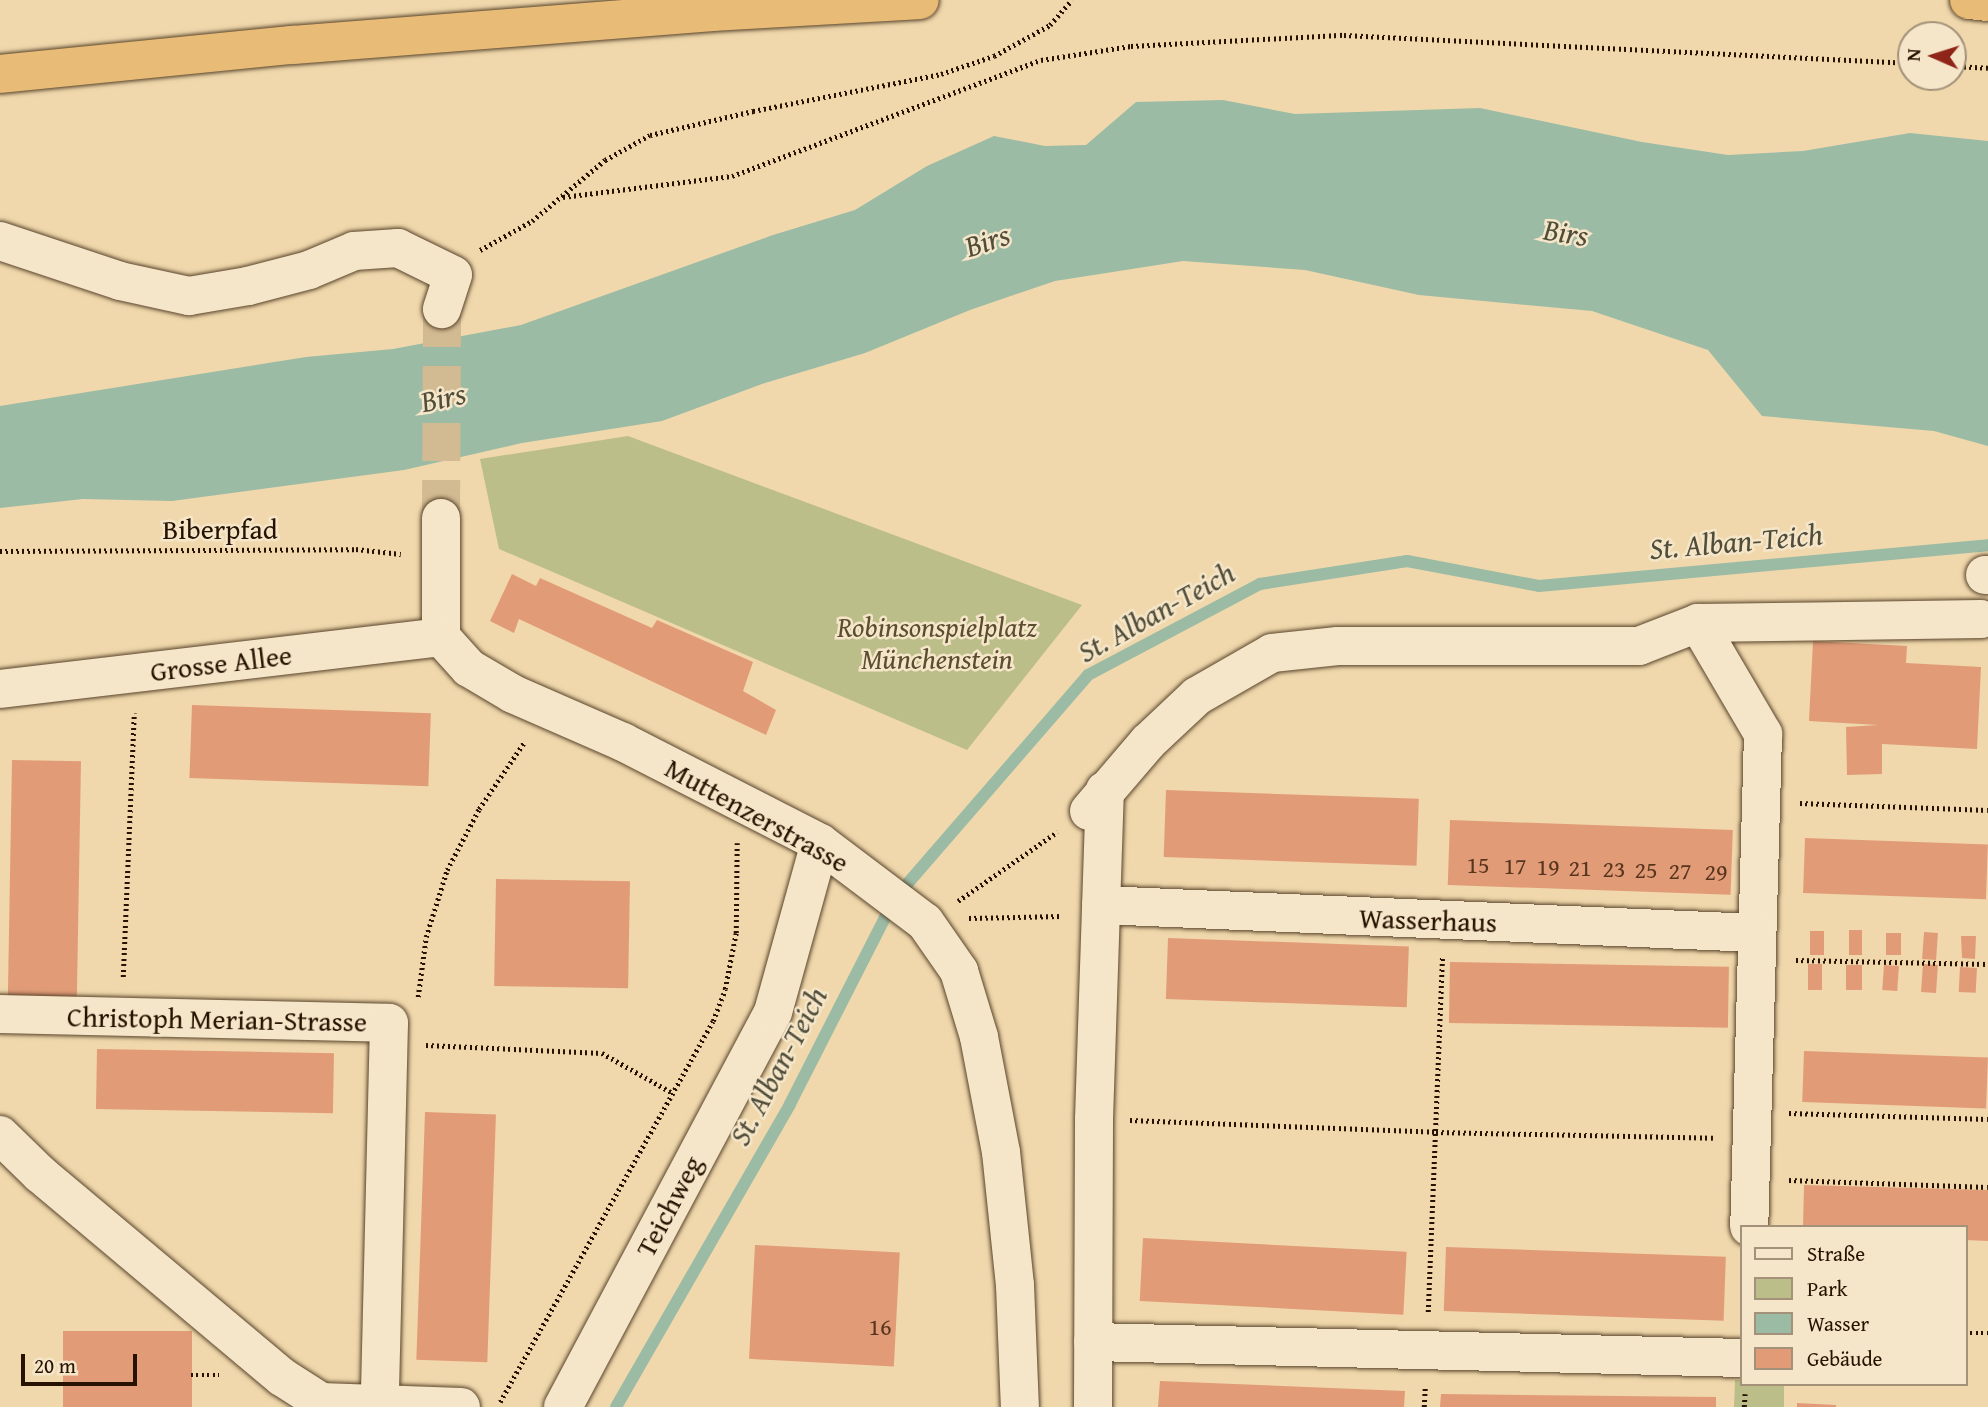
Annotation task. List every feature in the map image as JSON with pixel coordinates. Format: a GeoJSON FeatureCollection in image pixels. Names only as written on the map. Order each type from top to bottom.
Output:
{"type":"FeatureCollection","features":[{"type":"Feature","properties":{"kind":"highway"},"geometry":{"type":"LineString","coordinates":[[0,74],[293,45],[713,12],[920,0]]}},
{"type":"Feature","properties":{"kind":"highway"},"geometry":{"type":"LineString","coordinates":[[1969,0],[1988,2]]}},
{"type":"Feature","properties":{"kind":"street"},"geometry":{"type":"LineString","coordinates":[[0,241],[120,281],[188,296],[248,286],[309,270],[354,251],[398,248],[447,292]]}},
{"type":"Feature","properties":{"kind":"street"},"geometry":{"type":"LineString","coordinates":[[441,518],[441,637]]}},
{"type":"Feature","properties":{"kind":"street"},"geometry":{"type":"LineString","coordinates":[[1093,1407],[1094,1119],[1101,911],[1097,801],[1148,743],[1198,696],[1272,653],[1338,646],[1639,646],[1698,623],[1981,619]]}},
{"type":"Feature","properties":{"kind":"street"},"geometry":{"type":"LineString","coordinates":[[1698,623],[1763,734],[1749,1225]]}},
{"type":"Feature","properties":{"kind":"street","name":"Grosse Allee"},"geometry":{"type":"LineString","coordinates":[[0,689],[441,637]]}},
{"type":"Feature","properties":{"kind":"street","name":"Muttenzerstrasse"},"geometry":{"type":"LineString","coordinates":[[441,637],[470,667],[513,694],[622,743],[820,843],[925,922],[959,971],[979,1037],[1001,1152],[1015,1285],[1020,1407]]}},
{"type":"Feature","properties":{"kind":"street","name":"Teichweg"},"geometry":{"type":"LineString","coordinates":[[563,1407],[772,1013],[820,843]]}},
{"type":"Feature","properties":{"kind":"street","name":"Wasserhaus"},"geometry":{"type":"LineString","coordinates":[[1101,911],[1443,921],[1756,947]]}},
{"type":"Feature","properties":{"kind":"street","name":"Christoph Merian-Strasse"},"geometry":{"type":"LineString","coordinates":[[0,1014],[403,1018],[380,1404]]}},
{"type":"Feature","properties":{"kind":"street"},"geometry":{"type":"LineString","coordinates":[[0,1135],[40,1174],[282,1377],[321,1402],[461,1407]]}},
{"type":"Feature","properties":{"kind":"street"},"geometry":{"type":"LineString","coordinates":[[1093,1342],[1426,1348],[1740,1358]]}},
{"type":"Feature","properties":{"kind":"path"},"geometry":{"type":"LineString","coordinates":[[447,292],[472,254],[532,221],[605,160],[650,135],[752,111],[941,74],[995,56],[1050,25],[1072,0]]}},
{"type":"Feature","properties":{"kind":"path"},"geometry":{"type":"LineString","coordinates":[[563,197],[732,176],[1041,60],[1131,46],[1345,35],[1897,62]]}},
{"type":"Feature","properties":{"kind":"path"},"geometry":{"type":"LineString","coordinates":[[1967,67],[1988,68]]}},
{"type":"Feature","properties":{"kind":"path","name":"Biberpfad"},"geometry":{"type":"LineString","coordinates":[[0,551],[356,549],[440,557]]}},
{"type":"Feature","properties":{"kind":"path"},"geometry":{"type":"LineString","coordinates":[[122,1016],[135,673]]}},
{"type":"Feature","properties":{"kind":"path"},"geometry":{"type":"LineString","coordinates":[[547,710],[479,809],[447,870],[426,937],[419,972],[403,1018],[426,1045],[602,1053],[671,1092]]}},
{"type":"Feature","properties":{"kind":"path"},"geometry":{"type":"LineString","coordinates":[[497,1407],[713,1021],[727,978],[736,933],[738,887],[731,797]]}},
{"type":"Feature","properties":{"kind":"path"},"geometry":{"type":"LineString","coordinates":[[925,922],[984,885],[1097,801]]}},
{"type":"Feature","properties":{"kind":"path"},"geometry":{"type":"LineString","coordinates":[[1760,802],[1988,810]]}},
{"type":"Feature","properties":{"kind":"path"},"geometry":{"type":"LineString","coordinates":[[925,922],[1101,911]]}},
{"type":"Feature","properties":{"kind":"path"},"geometry":{"type":"LineString","coordinates":[[1424,1407],[1443,921]]}},
{"type":"Feature","properties":{"kind":"path"},"geometry":{"type":"LineString","coordinates":[[1756,947],[1988,964]]}},
{"type":"Feature","properties":{"kind":"path"},"geometry":{"type":"LineString","coordinates":[[1094,1119],[1436,1132],[1988,1119]]}},
{"type":"Feature","properties":{"kind":"path"},"geometry":{"type":"LineString","coordinates":[[1750,1178],[1988,1186]]}},
{"type":"Feature","properties":{"kind":"path"},"geometry":{"type":"LineString","coordinates":[[1967,1333],[1988,1334]]}},
{"type":"Feature","properties":{"kind":"green space","name":"Robinsonspielplatz Münchenstein"},"geometry":{"type":"Polygon","coordinates":[[[628,436],[1082,605],[967,750],[499,549],[480,459],[628,436]]]}},
{"type":"Feature","properties":{"kind":"green space"},"geometry":{"type":"Polygon","coordinates":[[[1735,1380],[1740,1380],[1740,1386],[1784,1386],[1784,1407],[1734,1407],[1735,1380]]]}},
{"type":"Feature","properties":{"kind":"water","name":"Birs"},"geometry":{"type":"Polygon","coordinates":[[[1223,100],[1295,114],[1480,108],[1642,142],[1728,155],[1803,151],[1910,133],[1988,141],[1988,446],[1934,431],[1762,416],[1708,350],[1592,311],[1419,295],[1305,270],[1183,261],[1055,281],[970,310],[865,353],[765,383],[662,421],[522,443],[404,470],[172,501],[83,499],[0,508],[0,406],[306,357],[393,349],[521,325],[773,235],[855,210],[927,166],[994,136],[1045,146],[1086,145],[1136,102],[1223,100]]]}},
{"type":"Feature","properties":{"kind":"building"},"geometry":{"type":"Polygon","coordinates":[[[512,574],[536,586],[540,578],[652,628],[657,620],[753,662],[743,691],[776,710],[766,735],[519,619],[514,633],[490,621],[512,574]]]}},
{"type":"Feature","properties":{"kind":"building"},"geometry":{"type":"Polygon","coordinates":[[[1813,641],[1907,646],[1906,663],[1981,667],[1977,749],[1882,744],[1882,774],[1847,775],[1846,727],[1878,725],[1809,721],[1813,641]]]}},
{"type":"Feature","properties":{"kind":"building"},"geometry":{"type":"Polygon","coordinates":[[[192,705],[431,713],[428,786],[189,778],[192,705]]]}},
{"type":"Feature","properties":{"kind":"building"},"geometry":{"type":"Polygon","coordinates":[[[12,760],[81,761],[77,1006],[8,1005],[12,760]]]}},
{"type":"Feature","properties":{"kind":"building"},"geometry":{"type":"Polygon","coordinates":[[[1166,790],[1419,799],[1417,866],[1164,857],[1166,790]]]}},
{"type":"Feature","properties":{"kind":"building"},"geometry":{"type":"Polygon","coordinates":[[[1450,820],[1733,830],[1731,895],[1448,885],[1450,820]]]}},
{"type":"Feature","properties":{"kind":"building"},"geometry":{"type":"Polygon","coordinates":[[[1805,838],[1988,844],[1986,899],[1803,893],[1805,838]]]}},
{"type":"Feature","properties":{"kind":"building"},"geometry":{"type":"Polygon","coordinates":[[[496,879],[630,881],[628,988],[494,986],[496,879]]]}},
{"type":"Feature","properties":{"kind":"building"},"geometry":{"type":"Polygon","coordinates":[[[1849,930],[1862,930],[1862,955],[1849,955],[1849,930]]]}},
{"type":"Feature","properties":{"kind":"building"},"geometry":{"type":"Polygon","coordinates":[[[1810,931],[1824,931],[1824,955],[1810,955],[1810,931]]]}},
{"type":"Feature","properties":{"kind":"building"},"geometry":{"type":"Polygon","coordinates":[[[1924,932],[1938,933],[1936,960],[1922,959],[1924,932]]]}},
{"type":"Feature","properties":{"kind":"building"},"geometry":{"type":"Polygon","coordinates":[[[1886,933],[1901,933],[1901,955],[1886,955],[1886,933]]]}},
{"type":"Feature","properties":{"kind":"building"},"geometry":{"type":"Polygon","coordinates":[[[1961,936],[1976,936],[1975,959],[1962,958],[1961,936]]]}},
{"type":"Feature","properties":{"kind":"building"},"geometry":{"type":"Polygon","coordinates":[[[1168,938],[1409,946],[1407,1007],[1166,999],[1168,938]]]}},
{"type":"Feature","properties":{"kind":"building"},"geometry":{"type":"Polygon","coordinates":[[[1450,962],[1729,967],[1728,1028],[1449,1023],[1450,962]]]}},
{"type":"Feature","properties":{"kind":"building"},"geometry":{"type":"Polygon","coordinates":[[[1808,964],[1822,964],[1822,990],[1808,990],[1808,964]]]}},
{"type":"Feature","properties":{"kind":"building"},"geometry":{"type":"Polygon","coordinates":[[[1923,964],[1938,965],[1936,993],[1921,992],[1923,964]]]}},
{"type":"Feature","properties":{"kind":"building"},"geometry":{"type":"Polygon","coordinates":[[[1846,965],[1862,965],[1862,990],[1846,990],[1846,965]]]}},
{"type":"Feature","properties":{"kind":"building"},"geometry":{"type":"Polygon","coordinates":[[[1884,965],[1899,966],[1897,991],[1882,990],[1884,965]]]}},
{"type":"Feature","properties":{"kind":"building"},"geometry":{"type":"Polygon","coordinates":[[[1960,967],[1977,968],[1976,993],[1959,992],[1960,967]]]}},
{"type":"Feature","properties":{"kind":"building"},"geometry":{"type":"Polygon","coordinates":[[[97,1049],[334,1053],[333,1113],[96,1109],[97,1049]]]}},
{"type":"Feature","properties":{"kind":"building"},"geometry":{"type":"Polygon","coordinates":[[[1804,1051],[1988,1057],[1986,1108],[1802,1102],[1804,1051]]]}},
{"type":"Feature","properties":{"kind":"building"},"geometry":{"type":"Polygon","coordinates":[[[425,1112],[496,1114],[487,1362],[416,1360],[425,1112]]]}},
{"type":"Feature","properties":{"kind":"building"},"geometry":{"type":"Polygon","coordinates":[[[1804,1185],[1988,1190],[1988,1241],[1967,1240],[1967,1225],[1803,1225],[1804,1185]]]}},
{"type":"Feature","properties":{"kind":"building"},"geometry":{"type":"Polygon","coordinates":[[[1143,1238],[1407,1252],[1403,1315],[1140,1301],[1143,1238]]]}},
{"type":"Feature","properties":{"kind":"building"},"geometry":{"type":"Polygon","coordinates":[[[755,1245],[900,1253],[894,1366],[749,1359],[755,1245]]]}},
{"type":"Feature","properties":{"kind":"building"},"geometry":{"type":"Polygon","coordinates":[[[1446,1247],[1726,1257],[1724,1321],[1444,1311],[1446,1247]]]}},
{"type":"Feature","properties":{"kind":"building"},"geometry":{"type":"Polygon","coordinates":[[[63,1331],[192,1331],[192,1407],[63,1407],[63,1331]]]}},
{"type":"Feature","properties":{"kind":"building"},"geometry":{"type":"Polygon","coordinates":[[[1160,1381],[1405,1391],[1404,1407],[1158,1407],[1160,1381]]]}},
{"type":"Feature","properties":{"kind":"building"},"geometry":{"type":"Polygon","coordinates":[[[1441,1394],[1716,1397],[1716,1407],[1440,1407],[1441,1394]]]}},
{"type":"Feature","properties":{"kind":"building"},"geometry":{"type":"Polygon","coordinates":[[[1797,1403],[1836,1405],[1836,1407],[1797,1407],[1797,1403]]]}},
{"type":"Feature","properties":{"kind":"waterway","name":"St. Alban-Teich"},"geometry":{"type":"LineString","coordinates":[[616,1407],[790,1104],[895,898],[1088,675],[1260,584],[1407,561],[1539,586],[1988,545]]}},
{"type":"Feature","properties":{"kind":"tunnel"},"geometry":{"type":"LineString","coordinates":[[441,518],[442,309]]}}]}
